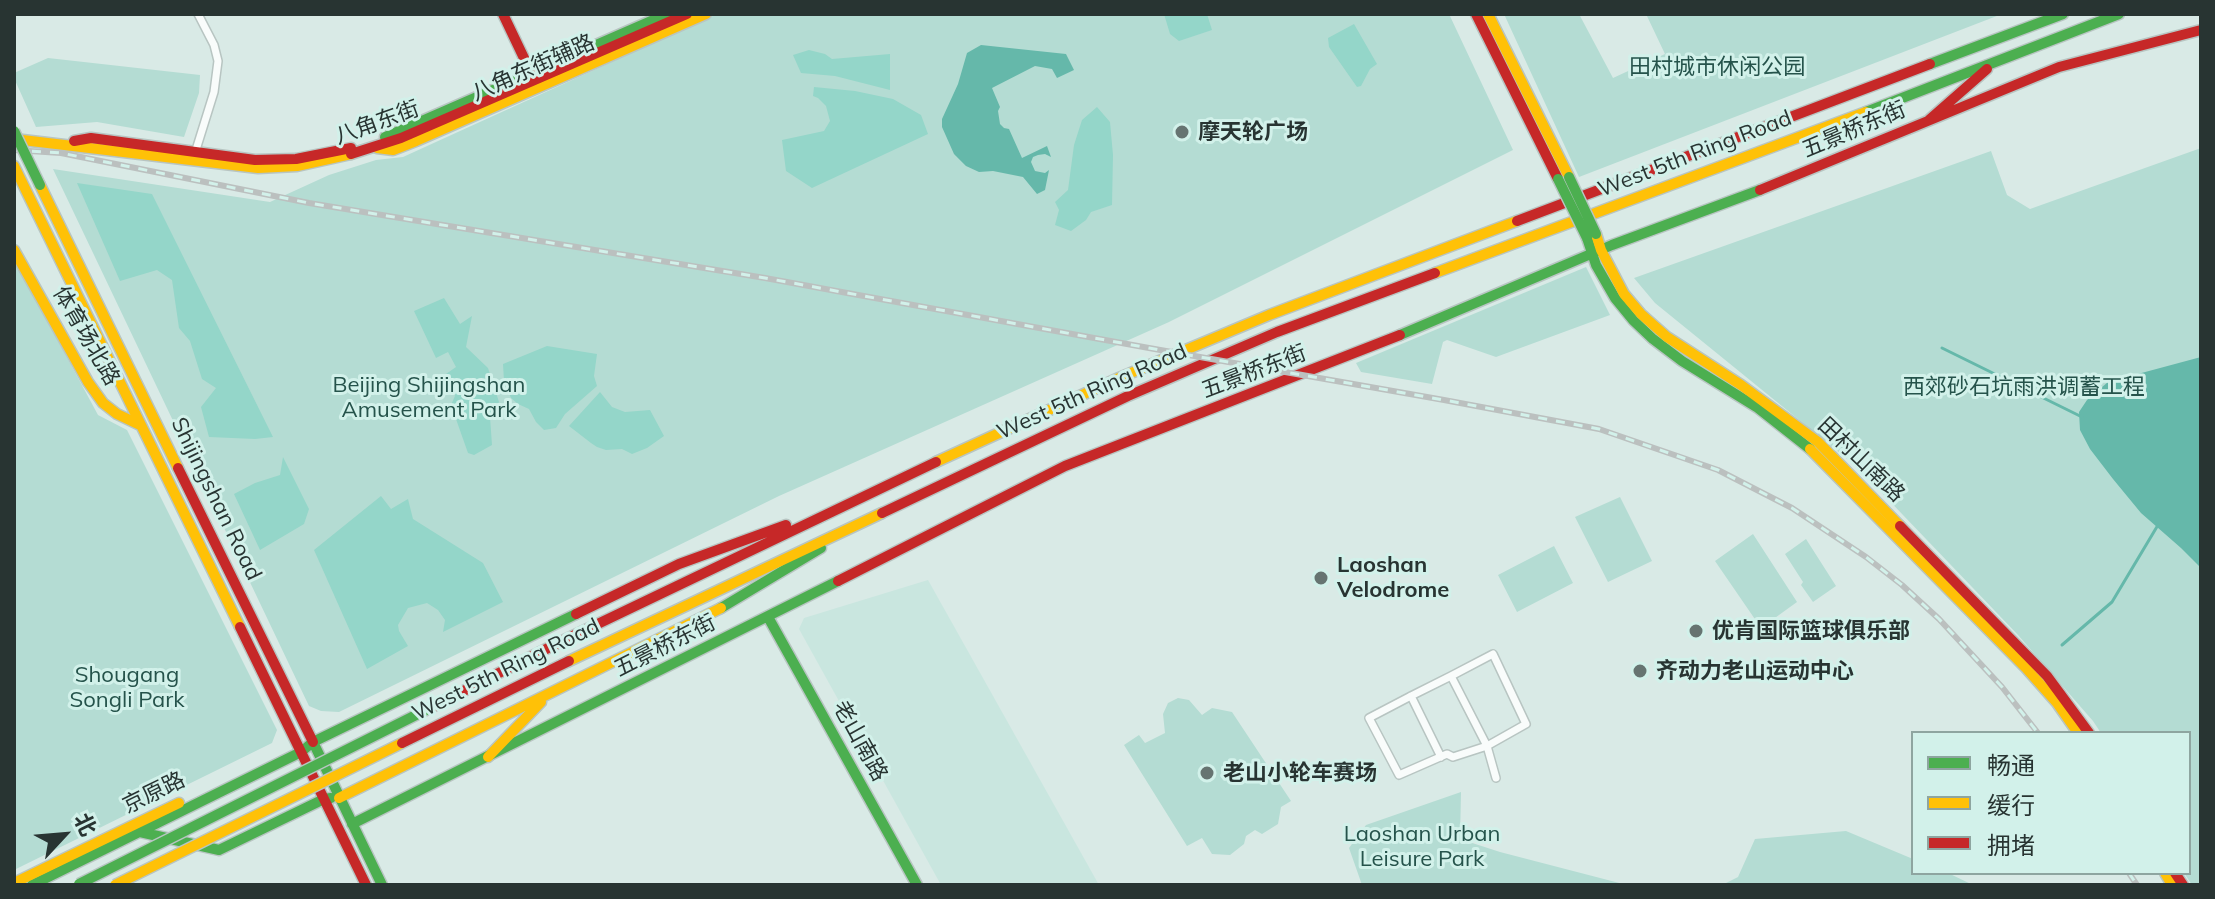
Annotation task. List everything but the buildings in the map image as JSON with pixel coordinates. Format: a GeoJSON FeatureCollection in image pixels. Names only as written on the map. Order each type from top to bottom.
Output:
{"type":"FeatureCollection","features":[{"type":"Feature","properties":{"kind":"main road"},"geometry":{"type":"LineString","coordinates":[[503,14],[534,80]]}},
{"type":"Feature","properties":{"kind":"main road","name":"八角东街"},"geometry":{"type":"LineString","coordinates":[[60,143],[91,138],[255,160],[296,159],[347,150],[534,80],[667,14]]}},
{"type":"Feature","properties":{"kind":"main road","name":"八角东街"},"geometry":{"type":"LineString","coordinates":[[14,139],[258,168],[297,166],[336,159],[375,148],[687,14]]}},
{"type":"Feature","properties":{"kind":"main road","name":"八角东街辅路"},"geometry":{"type":"LineString","coordinates":[[534,80],[706,14]]}},
{"type":"Feature","properties":{"kind":"main road"},"geometry":{"type":"LineString","coordinates":[[1476,14],[1563,178]]}},
{"type":"Feature","properties":{"kind":"main road"},"geometry":{"type":"LineString","coordinates":[[1488,14],[1563,178]]}},
{"type":"Feature","properties":{"kind":"main road","name":"West 5th Ring Road"},"geometry":{"type":"LineString","coordinates":[[77,885],[560,642],[853,500],[1119,378],[1269,315],[2063,14]]}},
{"type":"Feature","properties":{"kind":"main road","name":"West 5th Ring Road"},"geometry":{"type":"LineString","coordinates":[[115,885],[569,661],[1128,396],[1277,332],[2119,14]]}},
{"type":"Feature","properties":{"kind":"main road","name":"五景桥东街"},"geometry":{"type":"LineString","coordinates":[[352,824],[1065,466],[1376,345],[2059,67],[2201,30]]}},
{"type":"Feature","properties":{"kind":"main road"},"geometry":{"type":"LineString","coordinates":[[1929,120],[1993,64]]}},
{"type":"Feature","properties":{"kind":"main road","name":"Shijingshan Road"},"geometry":{"type":"LineString","coordinates":[[14,131],[382,885]]}},
{"type":"Feature","properties":{"kind":"main road","name":"Shijingshan Road"},"geometry":{"type":"LineString","coordinates":[[14,166],[366,885]]}},
{"type":"Feature","properties":{"kind":"main road","name":"田村山南路"},"geometry":{"type":"LineString","coordinates":[[1563,178],[1591,236],[1615,298],[1633,320],[1682,361],[1758,408],[1815,453],[2026,668],[2077,731]]}},
{"type":"Feature","properties":{"kind":"main road","name":"体育场北路"},"geometry":{"type":"LineString","coordinates":[[14,250],[81,370],[103,403],[140,425]]}},
{"type":"Feature","properties":{"kind":"main road","name":"田村山南路"},"geometry":{"type":"LineString","coordinates":[[1596,253],[1624,294],[1667,337],[1741,385],[1818,442],[2047,676],[2088,731]]}},
{"type":"Feature","properties":{"kind":"main road","name":"京原路"},"geometry":{"type":"LineString","coordinates":[[32,885],[313,742],[679,564],[853,500]]}},
{"type":"Feature","properties":{"kind":"main road"},"geometry":{"type":"LineString","coordinates":[[140,832],[219,850],[324,799],[339,798],[705,617],[889,508]]}},
{"type":"Feature","properties":{"kind":"main road","name":"老山南路"},"geometry":{"type":"LineString","coordinates":[[768,617],[917,885]]}},
{"type":"Feature","properties":{"kind":"main road"},"geometry":{"type":"LineString","coordinates":[[488,757],[548,694]]}},
{"type":"Feature","properties":{"kind":"main road","name":"京原路"},"geometry":{"type":"LineString","coordinates":[[14,883],[299,749]]}},
{"type":"Feature","properties":{"kind":"street"},"geometry":{"type":"LineString","coordinates":[[195,153],[214,92],[218,61],[214,45],[198,14]]}},
{"type":"Feature","properties":{"kind":"street"},"geometry":{"type":"LineString","coordinates":[[1493,654],[1526,724],[1487,746],[1453,757],[1447,754],[1399,775],[1369,718],[1451,676],[1493,654]]}},
{"type":"Feature","properties":{"kind":"street"},"geometry":{"type":"LineString","coordinates":[[1451,676],[1487,746],[1496,778]]}},
{"type":"Feature","properties":{"kind":"street"},"geometry":{"type":"LineString","coordinates":[[1411,696],[1441,757]]}},
{"type":"Feature","properties":{"kind":"shaded area"},"geometry":{"type":"Polygon","coordinates":[[[1164,14],[1207,14],[1212,30],[1179,41],[1170,34],[1164,14]]]}},
{"type":"Feature","properties":{"kind":"shaded area"},"geometry":{"type":"Polygon","coordinates":[[[1354,24],[1377,64],[1357,87],[1329,47],[1328,38],[1354,24]]]}},
{"type":"Feature","properties":{"kind":"shaded area"},"geometry":{"type":"Polygon","coordinates":[[[981,45],[1066,54],[1074,70],[1057,78],[1052,69],[1035,66],[992,88],[1000,107],[1000,124],[1009,129],[1022,158],[1047,146],[1051,157],[1038,155],[1031,162],[1035,171],[1045,173],[1049,170],[1045,190],[1037,194],[1023,177],[993,171],[979,172],[966,166],[954,154],[942,127],[942,119],[958,84],[967,53],[981,45]]]}},
{"type":"Feature","properties":{"kind":"shaded area"},"geometry":{"type":"Polygon","coordinates":[[[809,50],[832,59],[890,54],[890,90],[835,76],[801,73],[793,55],[809,50]]]}},
{"type":"Feature","properties":{"kind":"shaded area"},"geometry":{"type":"Polygon","coordinates":[[[814,87],[893,99],[921,115],[928,134],[812,188],[786,171],[782,140],[824,131],[830,121],[826,106],[813,96],[814,87]]]}},
{"type":"Feature","properties":{"kind":"shaded area"},"geometry":{"type":"Polygon","coordinates":[[[1097,107],[1110,122],[1112,205],[1091,212],[1071,231],[1055,225],[1059,210],[1055,202],[1068,190],[1074,145],[1082,120],[1097,107]]]}},
{"type":"Feature","properties":{"kind":"shaded area"},"geometry":{"type":"Polygon","coordinates":[[[77,183],[152,194],[273,437],[209,437],[201,407],[216,388],[202,379],[190,341],[179,328],[172,280],[157,270],[120,281],[77,183]]]}},
{"type":"Feature","properties":{"kind":"shaded area"},"geometry":{"type":"Polygon","coordinates":[[[444,298],[460,324],[472,316],[466,347],[488,368],[499,402],[490,417],[492,445],[474,455],[468,453],[451,405],[455,396],[446,374],[456,367],[448,352],[436,358],[414,311],[444,298]]]}},
{"type":"Feature","properties":{"kind":"shaded area"},"geometry":{"type":"Polygon","coordinates":[[[547,346],[597,354],[594,376],[597,386],[565,414],[556,428],[544,430],[529,409],[511,398],[504,381],[503,364],[547,346]]]}},
{"type":"Feature","properties":{"kind":"shaded area"},"geometry":{"type":"Polygon","coordinates":[[[2201,357],[2201,568],[2141,513],[2113,479],[2080,430],[2079,412],[2087,400],[2108,382],[2201,357]]]}},
{"type":"Feature","properties":{"kind":"shaded area"},"geometry":{"type":"Polygon","coordinates":[[[600,392],[612,407],[625,412],[650,410],[664,436],[632,454],[622,449],[606,450],[591,443],[569,426],[600,392]]]}},
{"type":"Feature","properties":{"kind":"shaded area"},"geometry":{"type":"Polygon","coordinates":[[[283,457],[309,509],[304,524],[260,550],[234,494],[280,475],[283,457]]]}},
{"type":"Feature","properties":{"kind":"shaded area"},"geometry":{"type":"Polygon","coordinates":[[[381,496],[391,509],[408,499],[413,519],[483,563],[503,602],[443,632],[445,620],[438,610],[427,603],[408,608],[398,625],[408,646],[367,669],[314,550],[381,496]]]}},
{"type":"Feature","properties":{"kind":"shaded area"},"geometry":{"type":"Polygon","coordinates":[[[928,580],[1099,885],[941,885],[799,629],[804,618],[928,580]]]}},
{"type":"Feature","properties":{"kind":"green space","name":"Beijing Shijingshan Amusement Park"},"geometry":{"type":"Polygon","coordinates":[[[717,14],[1449,14],[1513,150],[1169,322],[779,496],[339,712],[321,711],[309,706],[53,169],[270,202],[329,175],[376,160],[403,157],[717,14]]]}},
{"type":"Feature","properties":{"kind":"green space","name":"田村城市休闲公园"},"geometry":{"type":"Polygon","coordinates":[[[1504,14],[1579,14],[1613,78],[1665,54],[1646,14],[2002,14],[1579,177],[1504,14]]]}},
{"type":"Feature","properties":{"kind":"green space"},"geometry":{"type":"Polygon","coordinates":[[[48,58],[200,75],[199,93],[184,137],[97,122],[36,127],[14,73],[48,58]]]}},
{"type":"Feature","properties":{"kind":"green space","name":"西郊砂石坑雨洪调蓄工程"},"geometry":{"type":"Polygon","coordinates":[[[2201,148],[2201,885],[2192,885],[2185,875],[2191,875],[2191,731],[2100,731],[2018,635],[1857,467],[1655,303],[1634,278],[1991,151],[2007,195],[2030,209],[2201,148]]]}},
{"type":"Feature","properties":{"kind":"green space","name":"Shougang Songli Park"},"geometry":{"type":"Polygon","coordinates":[[[14,259],[98,415],[127,430],[277,730],[272,743],[14,870],[14,259]]]}},
{"type":"Feature","properties":{"kind":"green space"},"geometry":{"type":"Polygon","coordinates":[[[1586,267],[1610,315],[1496,357],[1447,340],[1443,342],[1432,384],[1361,372],[1356,363],[1586,267]]]}},
{"type":"Feature","properties":{"kind":"green space"},"geometry":{"type":"Polygon","coordinates":[[[1620,497],[1652,561],[1608,582],[1575,517],[1620,497]]]}},
{"type":"Feature","properties":{"kind":"green space"},"geometry":{"type":"Polygon","coordinates":[[[1753,534],[1797,602],[1761,628],[1715,561],[1753,534]]]}},
{"type":"Feature","properties":{"kind":"green space"},"geometry":{"type":"Polygon","coordinates":[[[1806,539],[1836,586],[1813,602],[1785,554],[1806,539]]]}},
{"type":"Feature","properties":{"kind":"green space"},"geometry":{"type":"Polygon","coordinates":[[[1554,546],[1573,583],[1517,612],[1498,575],[1554,546]]]}},
{"type":"Feature","properties":{"kind":"green space","name":"老山小轮车赛场"},"geometry":{"type":"Polygon","coordinates":[[[1178,698],[1189,700],[1202,715],[1212,708],[1232,712],[1291,801],[1281,807],[1278,824],[1262,834],[1255,830],[1230,855],[1212,854],[1202,838],[1187,846],[1124,745],[1139,735],[1145,743],[1165,733],[1163,714],[1168,703],[1178,698]]]}},
{"type":"Feature","properties":{"kind":"green space","name":"Laoshan Urban Leisure Park"},"geometry":{"type":"Polygon","coordinates":[[[1461,792],[1460,839],[1627,885],[1362,885],[1349,848],[1366,825],[1461,792]]]}},
{"type":"Feature","properties":{"kind":"green space"},"geometry":{"type":"Polygon","coordinates":[[[1846,831],[1911,858],[1911,875],[1952,875],[1973,885],[1722,885],[1738,877],[1755,839],[1846,831]]]}},
{"type":"Feature","properties":{"kind":"waterway"},"geometry":{"type":"LineString","coordinates":[[1942,348],[2082,417]]}},
{"type":"Feature","properties":{"kind":"waterway"},"geometry":{"type":"LineString","coordinates":[[2062,645],[2112,602],[2158,525]]}},
{"type":"Feature","properties":{"kind":"railway"},"geometry":{"type":"LineString","coordinates":[[14,150],[61,153],[309,203],[765,278],[1599,429],[1718,470],[1792,508],[1866,557],[1939,619],[2002,687],[2036,731]]}},
{"type":"Feature","properties":{"kind":"railway"},"geometry":{"type":"LineString","coordinates":[[2130,875],[2137,885]]}},
{"type":"Feature","properties":{"kind":"traffic: fast"},"geometry":{"type":"LineString","coordinates":[[385,137],[667,14]]}},
{"type":"Feature","properties":{"kind":"traffic: fast"},"geometry":{"type":"LineString","coordinates":[[1930,64],[2063,14]]}},
{"type":"Feature","properties":{"kind":"traffic: fast"},"geometry":{"type":"LineString","coordinates":[[1866,112],[2119,14]]}},
{"type":"Feature","properties":{"kind":"traffic: fast"},"geometry":{"type":"LineString","coordinates":[[14,131],[40,185]]}},
{"type":"Feature","properties":{"kind":"traffic: fast"},"geometry":{"type":"LineString","coordinates":[[1569,177],[1596,234]]}},
{"type":"Feature","properties":{"kind":"traffic: fast"},"geometry":{"type":"LineString","coordinates":[[1558,179],[1587,238]]}},
{"type":"Feature","properties":{"kind":"traffic: fast"},"geometry":{"type":"LineString","coordinates":[[1400,335],[1612,245],[1760,190]]}},
{"type":"Feature","properties":{"kind":"traffic: fast"},"geometry":{"type":"LineString","coordinates":[[1587,238],[1596,265],[1615,298],[1653,339],[1682,361],[1758,408],[1810,449]]}},
{"type":"Feature","properties":{"kind":"traffic: fast"},"geometry":{"type":"LineString","coordinates":[[721,608],[821,548]]}},
{"type":"Feature","properties":{"kind":"traffic: fast"},"geometry":{"type":"LineString","coordinates":[[352,824],[838,581]]}},
{"type":"Feature","properties":{"kind":"traffic: fast"},"geometry":{"type":"LineString","coordinates":[[32,885],[301,752],[313,742],[576,614]]}},
{"type":"Feature","properties":{"kind":"traffic: fast"},"geometry":{"type":"LineString","coordinates":[[768,617],[917,885]]}},
{"type":"Feature","properties":{"kind":"traffic: fast"},"geometry":{"type":"LineString","coordinates":[[79,884],[430,708]]}},
{"type":"Feature","properties":{"kind":"traffic: fast"},"geometry":{"type":"LineString","coordinates":[[313,742],[382,885]]}},
{"type":"Feature","properties":{"kind":"traffic: fast"},"geometry":{"type":"LineString","coordinates":[[140,832],[219,850],[331,798]]}},
{"type":"Feature","properties":{"kind":"traffic: slow"},"geometry":{"type":"LineString","coordinates":[[377,148],[393,150],[416,141],[706,14]]}},
{"type":"Feature","properties":{"kind":"traffic: slow"},"geometry":{"type":"LineString","coordinates":[[1488,14],[1569,177]]}},
{"type":"Feature","properties":{"kind":"traffic: slow"},"geometry":{"type":"LineString","coordinates":[[1435,273],[1866,112]]}},
{"type":"Feature","properties":{"kind":"traffic: slow"},"geometry":{"type":"LineString","coordinates":[[14,139],[258,168],[297,166],[351,154]]}},
{"type":"Feature","properties":{"kind":"traffic: slow"},"geometry":{"type":"LineString","coordinates":[[14,166],[240,627]]}},
{"type":"Feature","properties":{"kind":"traffic: slow"},"geometry":{"type":"LineString","coordinates":[[40,185],[178,468]]}},
{"type":"Feature","properties":{"kind":"traffic: slow"},"geometry":{"type":"LineString","coordinates":[[936,462],[1119,378],[1269,315],[1517,221]]}},
{"type":"Feature","properties":{"kind":"traffic: slow"},"geometry":{"type":"LineString","coordinates":[[1596,234],[1624,294],[1641,314],[1667,337],[1741,385],[1818,442],[1900,526]]}},
{"type":"Feature","properties":{"kind":"traffic: slow"},"geometry":{"type":"LineString","coordinates":[[14,250],[88,382],[103,403],[140,425]]}},
{"type":"Feature","properties":{"kind":"traffic: slow"},"geometry":{"type":"LineString","coordinates":[[1810,449],[2026,668],[2077,731]]}},
{"type":"Feature","properties":{"kind":"traffic: slow"},"geometry":{"type":"LineString","coordinates":[[569,661],[882,513]]}},
{"type":"Feature","properties":{"kind":"traffic: slow"},"geometry":{"type":"LineString","coordinates":[[339,798],[721,608]]}},
{"type":"Feature","properties":{"kind":"traffic: slow"},"geometry":{"type":"LineString","coordinates":[[488,757],[541,702]]}},
{"type":"Feature","properties":{"kind":"traffic: slow"},"geometry":{"type":"LineString","coordinates":[[115,885],[402,743]]}},
{"type":"Feature","properties":{"kind":"traffic: slow"},"geometry":{"type":"LineString","coordinates":[[14,883],[179,803]]}},
{"type":"Feature","properties":{"kind":"traffic: slow"},"geometry":{"type":"LineString","coordinates":[[2166,875],[2172,885]]}},
{"type":"Feature","properties":{"kind":"traffic: jam"},"geometry":{"type":"LineString","coordinates":[[503,14],[533,77]]}},
{"type":"Feature","properties":{"kind":"traffic: jam"},"geometry":{"type":"LineString","coordinates":[[351,154],[401,138],[687,14]]}},
{"type":"Feature","properties":{"kind":"traffic: jam"},"geometry":{"type":"LineString","coordinates":[[1476,14],[1558,179]]}},
{"type":"Feature","properties":{"kind":"traffic: jam"},"geometry":{"type":"LineString","coordinates":[[1760,190],[2059,67],[2201,30]]}},
{"type":"Feature","properties":{"kind":"traffic: jam"},"geometry":{"type":"LineString","coordinates":[[1517,221],[1930,64]]}},
{"type":"Feature","properties":{"kind":"traffic: jam"},"geometry":{"type":"LineString","coordinates":[[1929,120],[1987,69]]}},
{"type":"Feature","properties":{"kind":"traffic: jam"},"geometry":{"type":"LineString","coordinates":[[74,141],[91,138],[255,160],[296,159],[351,148]]}},
{"type":"Feature","properties":{"kind":"traffic: jam"},"geometry":{"type":"LineString","coordinates":[[882,513],[1128,396],[1277,332],[1435,273]]}},
{"type":"Feature","properties":{"kind":"traffic: jam"},"geometry":{"type":"LineString","coordinates":[[838,581],[1065,466],[1400,335]]}},
{"type":"Feature","properties":{"kind":"traffic: jam"},"geometry":{"type":"LineString","coordinates":[[560,642],[936,462]]}},
{"type":"Feature","properties":{"kind":"traffic: jam"},"geometry":{"type":"LineString","coordinates":[[178,468],[313,742]]}},
{"type":"Feature","properties":{"kind":"traffic: jam"},"geometry":{"type":"LineString","coordinates":[[576,614],[679,564],[786,525]]}},
{"type":"Feature","properties":{"kind":"traffic: jam"},"geometry":{"type":"LineString","coordinates":[[1900,526],[2047,676],[2088,731]]}},
{"type":"Feature","properties":{"kind":"traffic: jam"},"geometry":{"type":"LineString","coordinates":[[240,627],[301,752]]}},
{"type":"Feature","properties":{"kind":"traffic: jam"},"geometry":{"type":"LineString","coordinates":[[430,708],[560,642]]}},
{"type":"Feature","properties":{"kind":"traffic: jam"},"geometry":{"type":"LineString","coordinates":[[402,743],[569,661]]}},
{"type":"Feature","properties":{"kind":"traffic: jam"},"geometry":{"type":"LineString","coordinates":[[301,752],[366,885]]}},
{"type":"Feature","properties":{"kind":"traffic: jam"},"geometry":{"type":"LineString","coordinates":[[2176,875],[2183,885]]}},
{"type":"Feature","properties":{"kind":"place","name":"摩天轮广场"},"geometry":{"type":"Point","coordinates":[1182,132]}},
{"type":"Feature","properties":{"kind":"place","name":"Laoshan Velodrome"},"geometry":{"type":"Point","coordinates":[1321,578]}},
{"type":"Feature","properties":{"kind":"place","name":"优肯国际篮球俱乐部"},"geometry":{"type":"Point","coordinates":[1696,631]}},
{"type":"Feature","properties":{"kind":"place","name":"齐动力老山运动中心"},"geometry":{"type":"Point","coordinates":[1640,671]}},
{"type":"Feature","properties":{"kind":"place","name":"老山小轮车赛场"},"geometry":{"type":"Point","coordinates":[1207,773]}}]}
